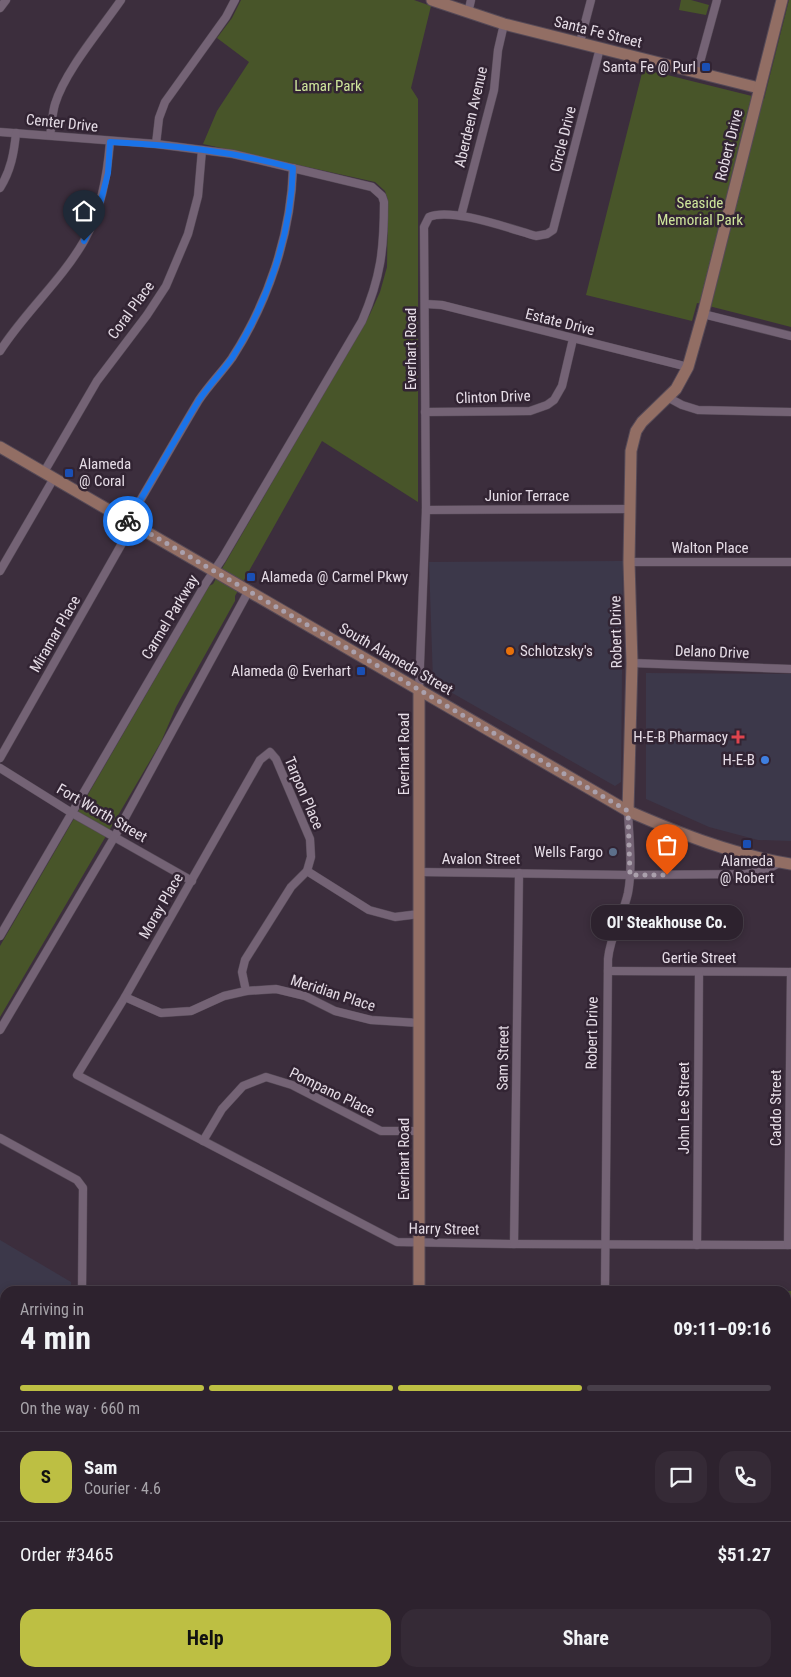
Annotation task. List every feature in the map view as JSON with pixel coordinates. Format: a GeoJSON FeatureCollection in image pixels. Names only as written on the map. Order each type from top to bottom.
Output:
{"type":"FeatureCollection","features":[{"type":"Feature","properties":{"kind":"main road","name":"Santa Fe Street"},"geometry":{"type":"LineString","coordinates":[[432,0],[504,24],[759,88]]}},
{"type":"Feature","properties":{"kind":"main road","name":"Robert Drive"},"geometry":{"type":"LineString","coordinates":[[628,811],[632,663],[629,562],[630,460],[633,440],[642,422],[669,398],[680,384],[688,367],[782,0]]}},
{"type":"Feature","properties":{"kind":"main road","name":"South Alameda Street"},"geometry":{"type":"LineString","coordinates":[[0,447],[628,811],[706,843],[786,863]]}},
{"type":"Feature","properties":{"kind":"main road","name":"Everhart Road"},"geometry":{"type":"LineString","coordinates":[[418,689],[419,1286]]}},
{"type":"Feature","properties":{"kind":"street"},"geometry":{"type":"LineString","coordinates":[[0,8],[6,0]]}},
{"type":"Feature","properties":{"kind":"street"},"geometry":{"type":"LineString","coordinates":[[50,135],[55,105],[62,88],[121,0]]}},
{"type":"Feature","properties":{"kind":"street"},"geometry":{"type":"LineString","coordinates":[[156,144],[159,118],[165,102],[226,17],[235,0]]}},
{"type":"Feature","properties":{"kind":"street"},"geometry":{"type":"LineString","coordinates":[[468,13],[471,0]]}},
{"type":"Feature","properties":{"kind":"street"},"geometry":{"type":"LineString","coordinates":[[580,42],[591,0]]}},
{"type":"Feature","properties":{"kind":"street"},"geometry":{"type":"LineString","coordinates":[[697,73],[717,0]]}},
{"type":"Feature","properties":{"kind":"street","name":"Aberdeen Avenue"},"geometry":{"type":"LineString","coordinates":[[461,216],[494,90],[498,50],[504,24]]}},
{"type":"Feature","properties":{"kind":"street","name":"Circle Drive"},"geometry":{"type":"LineString","coordinates":[[461,216],[536,236],[547,234],[553,230],[600,48]]}},
{"type":"Feature","properties":{"kind":"street","name":"Center Drive"},"geometry":{"type":"LineString","coordinates":[[0,132],[50,135],[110,142],[156,144],[233,154],[372,187],[382,196]]}},
{"type":"Feature","properties":{"kind":"street"},"geometry":{"type":"LineString","coordinates":[[0,188],[8,174],[14,155],[16,133]]}},
{"type":"Feature","properties":{"kind":"street"},"geometry":{"type":"LineString","coordinates":[[0,351],[84,241],[98,212],[108,173],[110,142]]}},
{"type":"Feature","properties":{"kind":"street","name":"Coral Place"},"geometry":{"type":"LineString","coordinates":[[0,572],[97,381],[147,315],[166,286],[188,234],[198,196],[202,150]]}},
{"type":"Feature","properties":{"kind":"street","name":"Miramar Place"},"geometry":{"type":"LineString","coordinates":[[0,758],[201,398],[231,358],[262,303],[287,225],[292,192],[293,168]]}},
{"type":"Feature","properties":{"kind":"street","name":"Carmel Parkway"},"geometry":{"type":"LineString","coordinates":[[0,936],[206,583],[362,321],[373,297],[380,273],[384,230],[384,202],[382,196]]}},
{"type":"Feature","properties":{"kind":"street","name":"Everhart Road"},"geometry":{"type":"LineString","coordinates":[[418,689],[426,510],[424,227],[429,217],[436,214],[461,216]]}},
{"type":"Feature","properties":{"kind":"street","name":"Estate Drive"},"geometry":{"type":"LineString","coordinates":[[426,304],[442,305],[688,367]]}},
{"type":"Feature","properties":{"kind":"street"},"geometry":{"type":"LineString","coordinates":[[703,314],[791,336]]}},
{"type":"Feature","properties":{"kind":"street","name":"Clinton Drive"},"geometry":{"type":"LineString","coordinates":[[425,412],[530,411],[547,405],[554,400],[562,386],[573,339]]}},
{"type":"Feature","properties":{"kind":"street"},"geometry":{"type":"LineString","coordinates":[[669,398],[698,410],[791,412]]}},
{"type":"Feature","properties":{"kind":"street","name":"Junior Terrace"},"geometry":{"type":"LineString","coordinates":[[426,510],[630,509]]}},
{"type":"Feature","properties":{"kind":"street","name":"Walton Place"},"geometry":{"type":"LineString","coordinates":[[629,562],[791,562]]}},
{"type":"Feature","properties":{"kind":"street"},"geometry":{"type":"LineString","coordinates":[[0,1030],[115,836],[248,592]]}},
{"type":"Feature","properties":{"kind":"street","name":"Delano Drive"},"geometry":{"type":"LineString","coordinates":[[632,663],[791,669]]}},
{"type":"Feature","properties":{"kind":"street","name":"Tarpon Place"},"geometry":{"type":"LineString","coordinates":[[270,752],[276,758],[310,839],[311,857],[307,871]]}},
{"type":"Feature","properties":{"kind":"street","name":"Moray Place"},"geometry":{"type":"LineString","coordinates":[[77,1074],[126,997],[260,760],[270,752]]}},
{"type":"Feature","properties":{"kind":"street","name":"Fort Worth Street"},"geometry":{"type":"LineString","coordinates":[[0,768],[72,813],[192,881]]}},
{"type":"Feature","properties":{"kind":"street","name":"Robert Drive"},"geometry":{"type":"LineString","coordinates":[[605,1286],[609,947],[624,911],[628,891],[630,875],[628,811]]}},
{"type":"Feature","properties":{"kind":"street","name":"Avalon Street"},"geometry":{"type":"LineString","coordinates":[[419,872],[630,875],[746,874],[786,863]]}},
{"type":"Feature","properties":{"kind":"street"},"geometry":{"type":"LineString","coordinates":[[246,991],[242,972],[246,960],[291,887],[307,871],[369,910],[395,917],[419,914]]}},
{"type":"Feature","properties":{"kind":"street","name":"Sam Street"},"geometry":{"type":"LineString","coordinates":[[514,1244],[519,873]]}},
{"type":"Feature","properties":{"kind":"street","name":"Gertie Street"},"geometry":{"type":"LineString","coordinates":[[608,971],[791,972]]}},
{"type":"Feature","properties":{"kind":"street","name":"John Lee Street"},"geometry":{"type":"LineString","coordinates":[[697,1245],[699,972]]}},
{"type":"Feature","properties":{"kind":"street","name":"Caddo Street"},"geometry":{"type":"LineString","coordinates":[[790,1245],[791,972]]}},
{"type":"Feature","properties":{"kind":"street","name":"Meridian Place"},"geometry":{"type":"LineString","coordinates":[[126,997],[160,1013],[192,1011],[224,996],[246,991],[276,989],[305,996],[335,1011],[371,1020],[419,1023]]}},
{"type":"Feature","properties":{"kind":"street","name":"Harry Street"},"geometry":{"type":"LineString","coordinates":[[77,1074],[397,1242],[790,1245]]}},
{"type":"Feature","properties":{"kind":"street","name":"Pompano Place"},"geometry":{"type":"LineString","coordinates":[[203,1140],[222,1109],[243,1086],[266,1078],[292,1084],[381,1131],[419,1131]]}},
{"type":"Feature","properties":{"kind":"street"},"geometry":{"type":"LineString","coordinates":[[0,1138],[77,1180],[83,1188],[82,1286]]}},
{"type":"Feature","properties":{"kind":"shaded area"},"geometry":{"type":"Polygon","coordinates":[[[623,561],[621,782],[615,786],[433,682],[429,562],[623,561]]]}},
{"type":"Feature","properties":{"kind":"shaded area"},"geometry":{"type":"Polygon","coordinates":[[[646,673],[791,674],[791,841],[758,840],[709,827],[646,799],[646,673]]]}},
{"type":"Feature","properties":{"kind":"shaded area"},"geometry":{"type":"Polygon","coordinates":[[[0,1240],[71,1282],[71,1286],[0,1286],[0,1240]]]}},
{"type":"Feature","properties":{"kind":"green space","name":"Lamar Park"},"geometry":{"type":"Polygon","coordinates":[[[241,0],[414,0],[431,6],[411,88],[418,99],[418,502],[322,441],[235,596],[235,601],[176,707],[161,742],[0,1017],[0,946],[209,586],[213,584],[370,314],[380,292],[387,267],[388,201],[385,191],[375,182],[203,144],[217,111],[249,62],[217,38],[232,18],[241,0]]]}},
{"type":"Feature","properties":{"kind":"green space"},"geometry":{"type":"Polygon","coordinates":[[[681,0],[691,0],[709,5],[706,15],[679,10],[681,0]]]}},
{"type":"Feature","properties":{"kind":"green space","name":"Seaside Memorial Park"},"geometry":{"type":"Polygon","coordinates":[[[789,0],[791,0],[791,327],[697,303],[692,321],[586,295],[643,69],[764,99],[789,0]]]}},
{"type":"Feature","properties":{"kind":"way so far"},"geometry":{"type":"LineString","coordinates":[[128,521],[628,811],[630,875],[667,875]]}},
{"type":"Feature","properties":{"kind":"place","name":"Santa Fe @ Purl"},"geometry":{"type":"Point","coordinates":[706,67]}},
{"type":"Feature","properties":{"kind":"place","name":"Alameda @ Coral"},"geometry":{"type":"Point","coordinates":[69,473]}},
{"type":"Feature","properties":{"kind":"place","name":"Alameda @ Carmel Pkwy"},"geometry":{"type":"Point","coordinates":[251,577]}},
{"type":"Feature","properties":{"kind":"place","name":"Schlotzsky's"},"geometry":{"type":"Point","coordinates":[510,651]}},
{"type":"Feature","properties":{"kind":"place","name":"Alameda @ Everhart"},"geometry":{"type":"Point","coordinates":[361,671]}},
{"type":"Feature","properties":{"kind":"place","name":"H-E-B Pharmacy"},"geometry":{"type":"Point","coordinates":[738,737]}},
{"type":"Feature","properties":{"kind":"place","name":"H-E-B"},"geometry":{"type":"Point","coordinates":[765,760]}},
{"type":"Feature","properties":{"kind":"place","name":"Alameda @ Robert"},"geometry":{"type":"Point","coordinates":[747,844]}},
{"type":"Feature","properties":{"kind":"place","name":"Wells Fargo"},"geometry":{"type":"Point","coordinates":[613,852]}},
{"type":"Feature","properties":{"kind":"place","name":"Ol' Steakhouse Co."},"geometry":{"type":"Point","coordinates":[667,875]}},
{"type":"Feature","properties":{"kind":"route"},"geometry":{"type":"LineString","coordinates":[[84,241],[98,212],[108,173],[110,142],[156,144],[233,154],[293,168],[292,192],[287,225],[281,249],[262,303],[231,358],[201,398],[128,521]]}}]}
